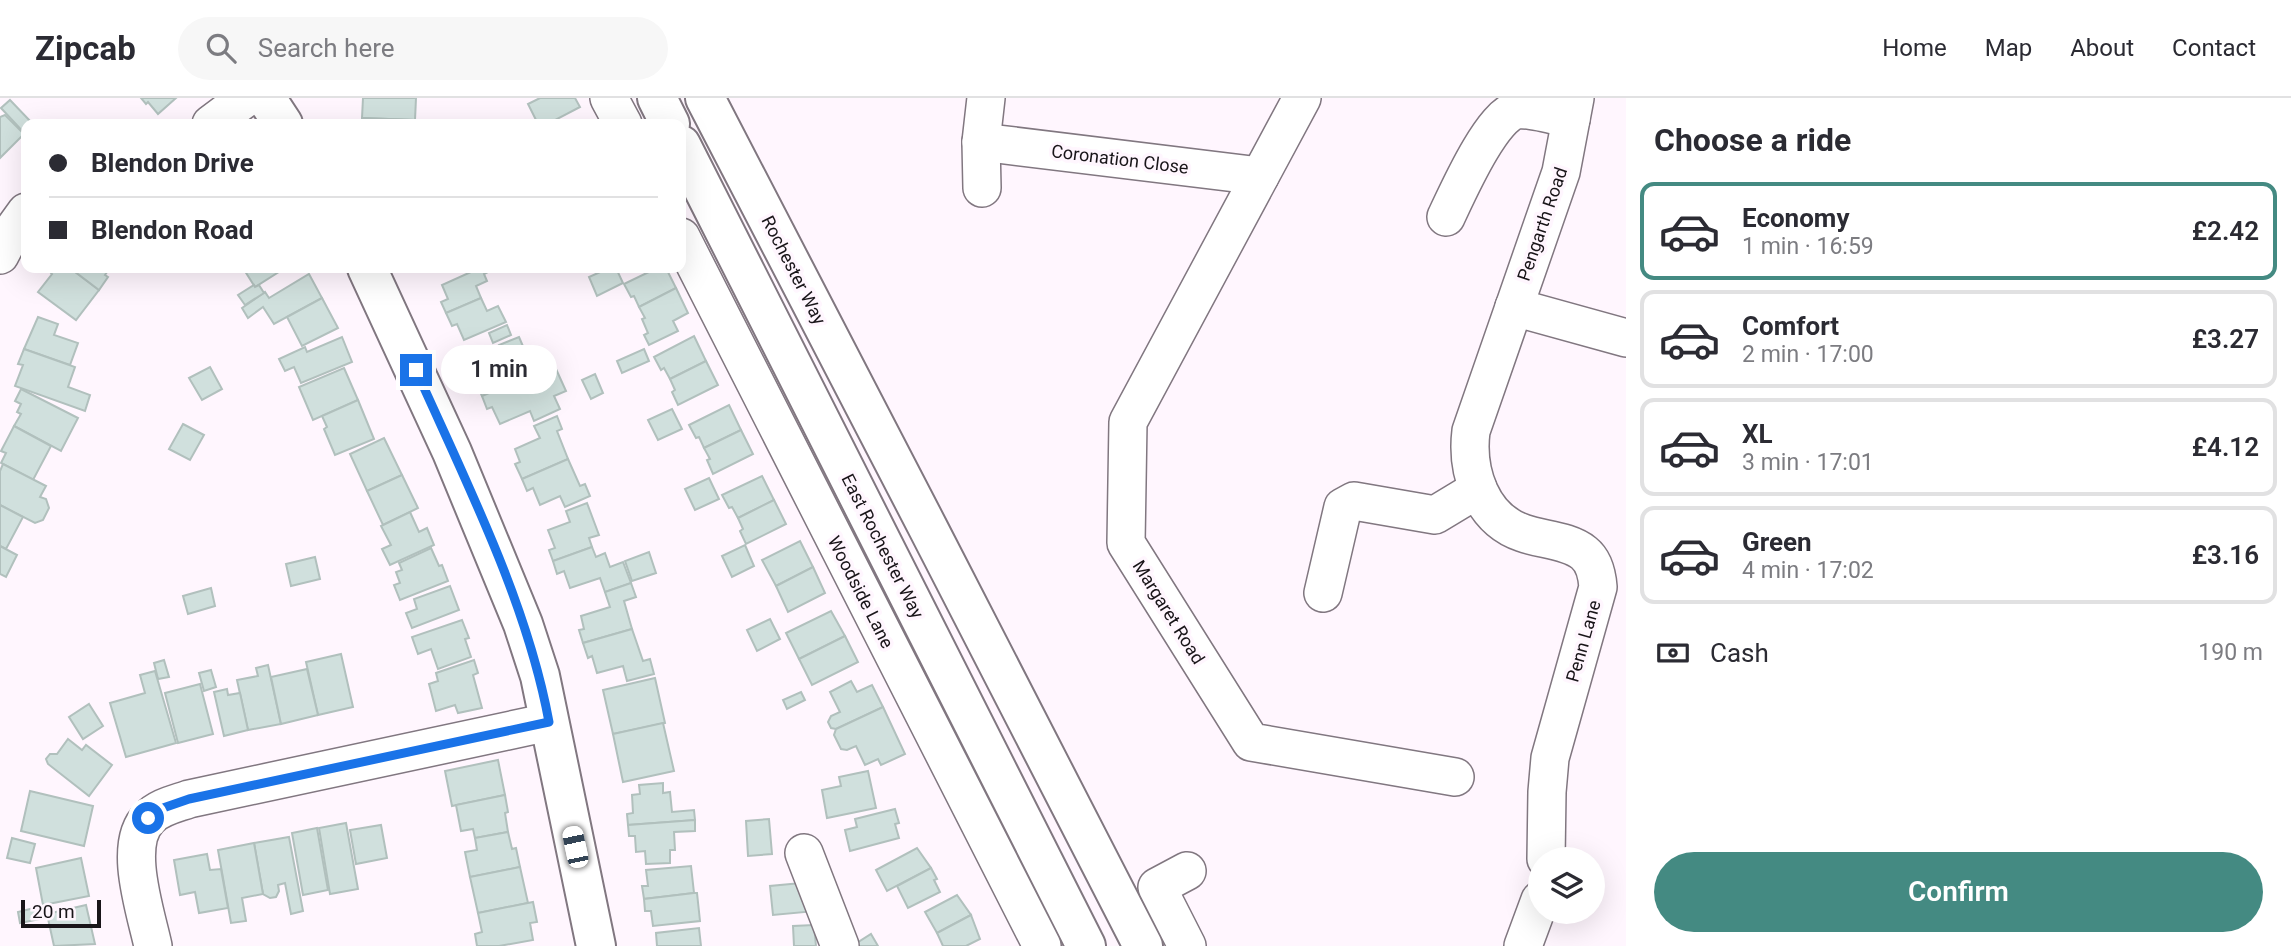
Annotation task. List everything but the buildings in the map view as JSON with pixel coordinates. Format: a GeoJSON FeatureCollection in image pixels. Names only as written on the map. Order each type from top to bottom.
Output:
{"type":"FeatureCollection","features":[{"type":"Feature","properties":{"kind":"main road"},"geometry":{"type":"LineString","coordinates":[[657,98],[668,119]]}},
{"type":"Feature","properties":{"kind":"main road","name":"Rochester Way"},"geometry":{"type":"LineString","coordinates":[[705,98],[881,441]]}},
{"type":"Feature","properties":{"kind":"main road"},"geometry":{"type":"LineString","coordinates":[[731,98],[846,327],[881,441],[989,644],[1143,946]]}},
{"type":"Feature","properties":{"kind":"main road","name":"East Rochester Way"},"geometry":{"type":"LineString","coordinates":[[686,155],[1086,946]]}},
{"type":"Feature","properties":{"kind":"main road"},"geometry":{"type":"LineString","coordinates":[[369,273],[416,370],[490,540],[523,624],[540,676],[596,946]]}},
{"type":"Feature","properties":{"kind":"street"},"geometry":{"type":"LineString","coordinates":[[609,98],[620,119]]}},
{"type":"Feature","properties":{"kind":"street"},"geometry":{"type":"LineString","coordinates":[[982,187],[981,142],[986,98]]}},
{"type":"Feature","properties":{"kind":"street","name":"Margaret Road"},"geometry":{"type":"LineString","coordinates":[[1302,98],[1128,422],[1126,543],[1251,742],[1455,777]]}},
{"type":"Feature","properties":{"kind":"street"},"geometry":{"type":"LineString","coordinates":[[225,119],[266,104]]}},
{"type":"Feature","properties":{"kind":"street"},"geometry":{"type":"LineString","coordinates":[[1446,217],[1479,151],[1504,115],[1518,109],[1573,108]]}},
{"type":"Feature","properties":{"kind":"street","name":"Pengarth Road"},"geometry":{"type":"LineString","coordinates":[[1478,489],[1471,472],[1471,431],[1561,173],[1573,108]]}},
{"type":"Feature","properties":{"kind":"street","name":"Coronation Close"},"geometry":{"type":"LineString","coordinates":[[981,142],[1260,176]]}},
{"type":"Feature","properties":{"kind":"street"},"geometry":{"type":"LineString","coordinates":[[0,255],[21,219]]}},
{"type":"Feature","properties":{"kind":"street","name":"Woodside Lane"},"geometry":{"type":"LineString","coordinates":[[686,247],[1042,946]]}},
{"type":"Feature","properties":{"kind":"street"},"geometry":{"type":"LineString","coordinates":[[1514,307],[1626,338]]}},
{"type":"Feature","properties":{"kind":"street"},"geometry":{"type":"LineString","coordinates":[[1323,593],[1343,507],[1353,502],[1435,515],[1478,489]]}},
{"type":"Feature","properties":{"kind":"street","name":"Penn Lane"},"geometry":{"type":"LineString","coordinates":[[1478,489],[1486,503],[1506,524],[1520,532],[1574,547],[1585,553],[1597,574],[1598,587],[1550,758],[1546,847]]}},
{"type":"Feature","properties":{"kind":"street"},"geometry":{"type":"LineString","coordinates":[[153,946],[135,854],[139,832],[148,818],[163,808],[200,797],[549,722]]}},
{"type":"Feature","properties":{"kind":"street"},"geometry":{"type":"LineString","coordinates":[[804,853],[840,946]]}},
{"type":"Feature","properties":{"kind":"street"},"geometry":{"type":"LineString","coordinates":[[1187,871],[1157,887],[1187,946]]}},
{"type":"Feature","properties":{"kind":"street"},"geometry":{"type":"LineString","coordinates":[[1523,946],[1531,924]]}},
{"type":"Feature","properties":{"kind":"route"},"geometry":{"type":"LineString","coordinates":[[148,818],[163,808],[189,799],[549,722],[540,676],[523,624],[490,540],[416,370]]}}]}
